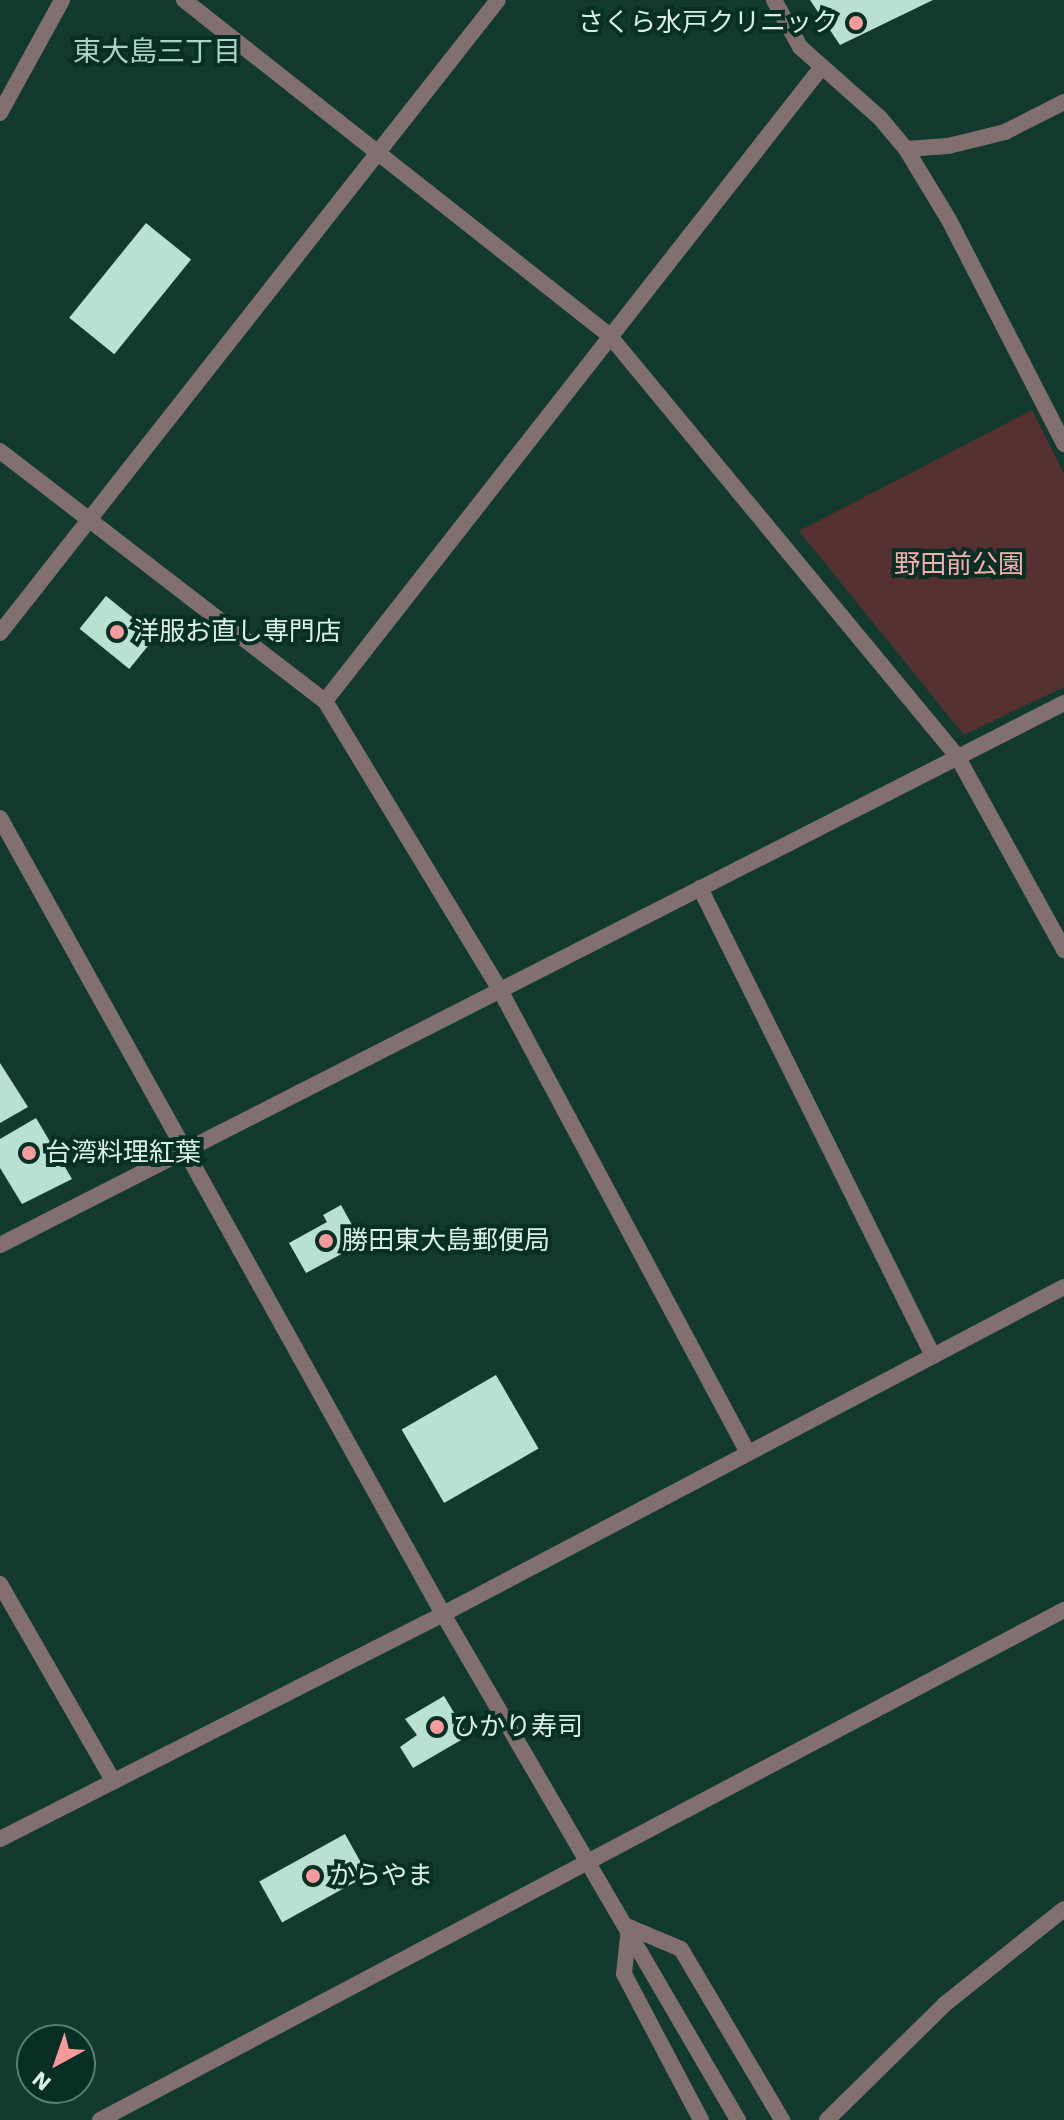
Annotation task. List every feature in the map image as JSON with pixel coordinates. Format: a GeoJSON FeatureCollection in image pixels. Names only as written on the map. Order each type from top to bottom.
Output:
{"type":"FeatureCollection","features":[{"type":"Feature","properties":{"kind":"street"},"geometry":{"type":"LineString","coordinates":[[0,113],[62,0]]}},
{"type":"Feature","properties":{"kind":"street"},"geometry":{"type":"LineString","coordinates":[[184,0],[609,335],[957,756],[1064,950]]}},
{"type":"Feature","properties":{"kind":"street"},"geometry":{"type":"LineString","coordinates":[[0,633],[498,0]]}},
{"type":"Feature","properties":{"kind":"street"},"geometry":{"type":"LineString","coordinates":[[774,0],[800,47],[880,118],[906,149],[949,220],[1064,444]]}},
{"type":"Feature","properties":{"kind":"street"},"geometry":{"type":"LineString","coordinates":[[325,701],[821,68]]}},
{"type":"Feature","properties":{"kind":"street"},"geometry":{"type":"LineString","coordinates":[[906,149],[948,146],[1005,132],[1064,102]]}},
{"type":"Feature","properties":{"kind":"street"},"geometry":{"type":"LineString","coordinates":[[0,451],[325,701],[500,990],[748,1453]]}},
{"type":"Feature","properties":{"kind":"street"},"geometry":{"type":"LineString","coordinates":[[0,1245],[1064,703]]}},
{"type":"Feature","properties":{"kind":"street"},"geometry":{"type":"LineString","coordinates":[[0,818],[443,1614],[591,1861],[738,2120]]}},
{"type":"Feature","properties":{"kind":"street"},"geometry":{"type":"LineString","coordinates":[[700,888],[933,1356]]}},
{"type":"Feature","properties":{"kind":"street"},"geometry":{"type":"LineString","coordinates":[[0,1839],[443,1614],[1064,1287]]}},
{"type":"Feature","properties":{"kind":"street"},"geometry":{"type":"LineString","coordinates":[[0,1584],[114,1782]]}},
{"type":"Feature","properties":{"kind":"street"},"geometry":{"type":"LineString","coordinates":[[100,2120],[1064,1610]]}},
{"type":"Feature","properties":{"kind":"street"},"geometry":{"type":"LineString","coordinates":[[827,2120],[945,2004],[1064,1909]]}},
{"type":"Feature","properties":{"kind":"street"},"geometry":{"type":"LineString","coordinates":[[629,1927],[624,1974],[701,2120]]}},
{"type":"Feature","properties":{"kind":"street"},"geometry":{"type":"LineString","coordinates":[[629,1927],[681,1949],[782,2120]]}},
{"type":"Feature","properties":{"kind":"green space","name":"野田前公園"},"geometry":{"type":"Polygon","coordinates":[[[1032,410],[1064,473],[1064,687],[964,735],[799,531],[1032,410]]]}},
{"type":"Feature","properties":{"kind":"building","name":"さくら水戸クリニック"},"geometry":{"type":"Polygon","coordinates":[[[810,0],[933,0],[840,45],[810,0]]]}},
{"type":"Feature","properties":{"kind":"building"},"geometry":{"type":"Polygon","coordinates":[[[146,223],[191,260],[114,354],[69,318],[146,223]]]}},
{"type":"Feature","properties":{"kind":"building","name":"洋服お直し専門店"},"geometry":{"type":"Polygon","coordinates":[[[106,596],[156,636],[129,669],[80,629],[106,596]]]}},
{"type":"Feature","properties":{"kind":"building"},"geometry":{"type":"Polygon","coordinates":[[[0,1063],[28,1107],[0,1123],[0,1063]]]}},
{"type":"Feature","properties":{"kind":"building","name":"台湾料理紅葉"},"geometry":{"type":"Polygon","coordinates":[[[36,1118],[72,1179],[22,1204],[0,1168],[0,1139],[36,1118]]]}},
{"type":"Feature","properties":{"kind":"building"},"geometry":{"type":"Polygon","coordinates":[[[341,1205],[362,1243],[306,1273],[289,1243],[327,1222],[323,1215],[341,1205]]]}},
{"type":"Feature","properties":{"kind":"building"},"geometry":{"type":"Polygon","coordinates":[[[496,1375],[538,1449],[444,1503],[402,1430],[496,1375]]]}},
{"type":"Feature","properties":{"kind":"building","name":"ひかり寿司"},"geometry":{"type":"Polygon","coordinates":[[[444,1696],[468,1736],[413,1768],[400,1747],[417,1735],[405,1719],[444,1696]]]}},
{"type":"Feature","properties":{"kind":"building","name":"からやま"},"geometry":{"type":"Polygon","coordinates":[[[345,1834],[368,1875],[282,1923],[259,1882],[345,1834]]]}},
{"type":"Feature","properties":{"kind":"place","name":"さくら水戸クリニック"},"geometry":{"type":"Point","coordinates":[856,23]}},
{"type":"Feature","properties":{"kind":"place","name":"洋服お直し専門店"},"geometry":{"type":"Point","coordinates":[117,632]}},
{"type":"Feature","properties":{"kind":"place","name":"台湾料理紅葉"},"geometry":{"type":"Point","coordinates":[29,1153]}},
{"type":"Feature","properties":{"kind":"place","name":"勝田東大島郵便局"},"geometry":{"type":"Point","coordinates":[326,1241]}},
{"type":"Feature","properties":{"kind":"place","name":"ひかり寿司"},"geometry":{"type":"Point","coordinates":[437,1727]}},
{"type":"Feature","properties":{"kind":"place","name":"からやま"},"geometry":{"type":"Point","coordinates":[313,1876]}},
{"type":"Feature","properties":{"kind":"district","name":"東大島三丁目"},"geometry":{"type":"Point","coordinates":[157,52]}}]}
